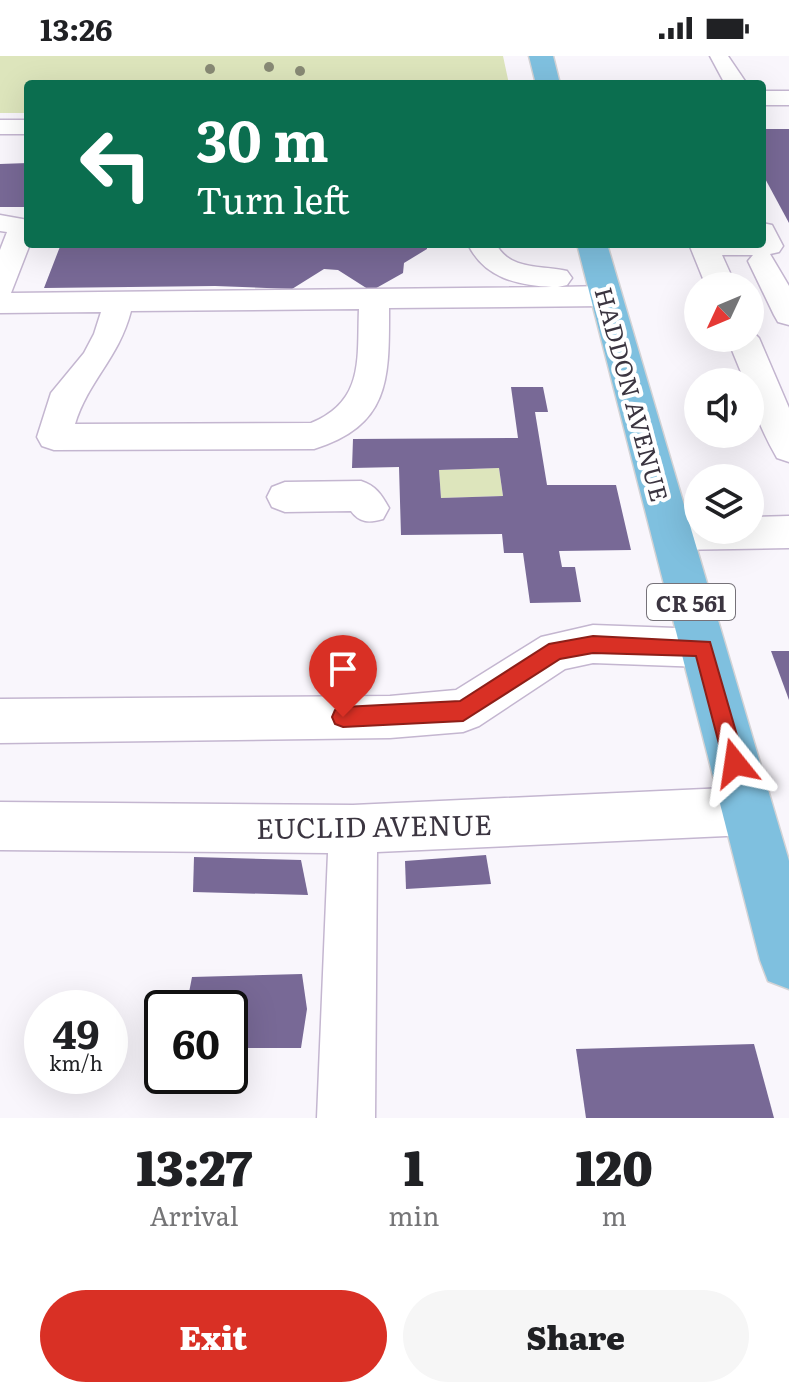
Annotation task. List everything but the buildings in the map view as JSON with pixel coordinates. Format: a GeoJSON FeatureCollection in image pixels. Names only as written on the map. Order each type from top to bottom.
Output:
{"type":"FeatureCollection","features":[{"type":"Feature","properties":{"kind":"main road"},"geometry":{"type":"LineString","coordinates":[[541,56],[547,80]]}},
{"type":"Feature","properties":{"kind":"main road","name":"HADDON AVENUE"},"geometry":{"type":"LineString","coordinates":[[600,273],[789,960]]}},
{"type":"Feature","properties":{"kind":"street"},"geometry":{"type":"LineString","coordinates":[[719,58],[733,80]]}},
{"type":"Feature","properties":{"kind":"street"},"geometry":{"type":"LineString","coordinates":[[766,98],[789,98]]}},
{"type":"Feature","properties":{"kind":"street"},"geometry":{"type":"LineString","coordinates":[[0,127],[24,127]]}},
{"type":"Feature","properties":{"kind":"street"},"geometry":{"type":"LineString","coordinates":[[0,142],[24,142]]}},
{"type":"Feature","properties":{"kind":"street"},"geometry":{"type":"LineString","coordinates":[[0,223],[18,225],[21,231],[0,288]]}},
{"type":"Feature","properties":{"kind":"street"},"geometry":{"type":"LineString","coordinates":[[766,246],[769,246],[770,223]]}},
{"type":"Feature","properties":{"kind":"street"},"geometry":{"type":"LineString","coordinates":[[484,248],[492,261],[519,274],[534,277],[600,273]]}},
{"type":"Feature","properties":{"kind":"street"},"geometry":{"type":"LineString","coordinates":[[705,248],[715,272]]}},
{"type":"Feature","properties":{"kind":"street"},"geometry":{"type":"LineString","coordinates":[[762,261],[789,315]]}},
{"type":"Feature","properties":{"kind":"street"},"geometry":{"type":"LineString","coordinates":[[0,303],[374,298],[600,273]]}},
{"type":"Feature","properties":{"kind":"street"},"geometry":{"type":"LineString","coordinates":[[119,301],[110,334],[96,360],[68,393],[54,437],[314,436],[336,429],[357,412],[370,389],[374,298]]}},
{"type":"Feature","properties":{"kind":"street"},"geometry":{"type":"LineString","coordinates":[[764,335],[789,334]]}},
{"type":"Feature","properties":{"kind":"street"},"geometry":{"type":"LineString","coordinates":[[754,352],[774,377],[786,437]]}},
{"type":"Feature","properties":{"kind":"street"},"geometry":{"type":"LineString","coordinates":[[285,497],[361,496],[370,508]]}},
{"type":"Feature","properties":{"kind":"street"},"geometry":{"type":"LineString","coordinates":[[672,534],[789,532]]}},
{"type":"Feature","properties":{"kind":"street"},"geometry":{"type":"LineString","coordinates":[[0,721],[390,717],[463,711],[556,651],[593,644],[703,648]]}},
{"type":"Feature","properties":{"kind":"street","name":"EUCLID AVENUE"},"geometry":{"type":"LineString","coordinates":[[0,826],[353,829],[748,811]]}},
{"type":"Feature","properties":{"kind":"street"},"geometry":{"type":"LineString","coordinates":[[346,1118],[353,829]]}},
{"type":"Feature","properties":{"kind":"green space"},"geometry":{"type":"Polygon","coordinates":[[[0,56],[503,56],[508,80],[24,80],[24,113],[0,113],[0,56]]]}},
{"type":"Feature","properties":{"kind":"green space"},"geometry":{"type":"Polygon","coordinates":[[[499,468],[503,496],[441,498],[439,470],[499,468]]]}},
{"type":"Feature","properties":{"kind":"route"},"geometry":{"type":"LineString","coordinates":[[343,717],[463,711],[556,651],[593,644],[703,648],[735,763]]}}]}
